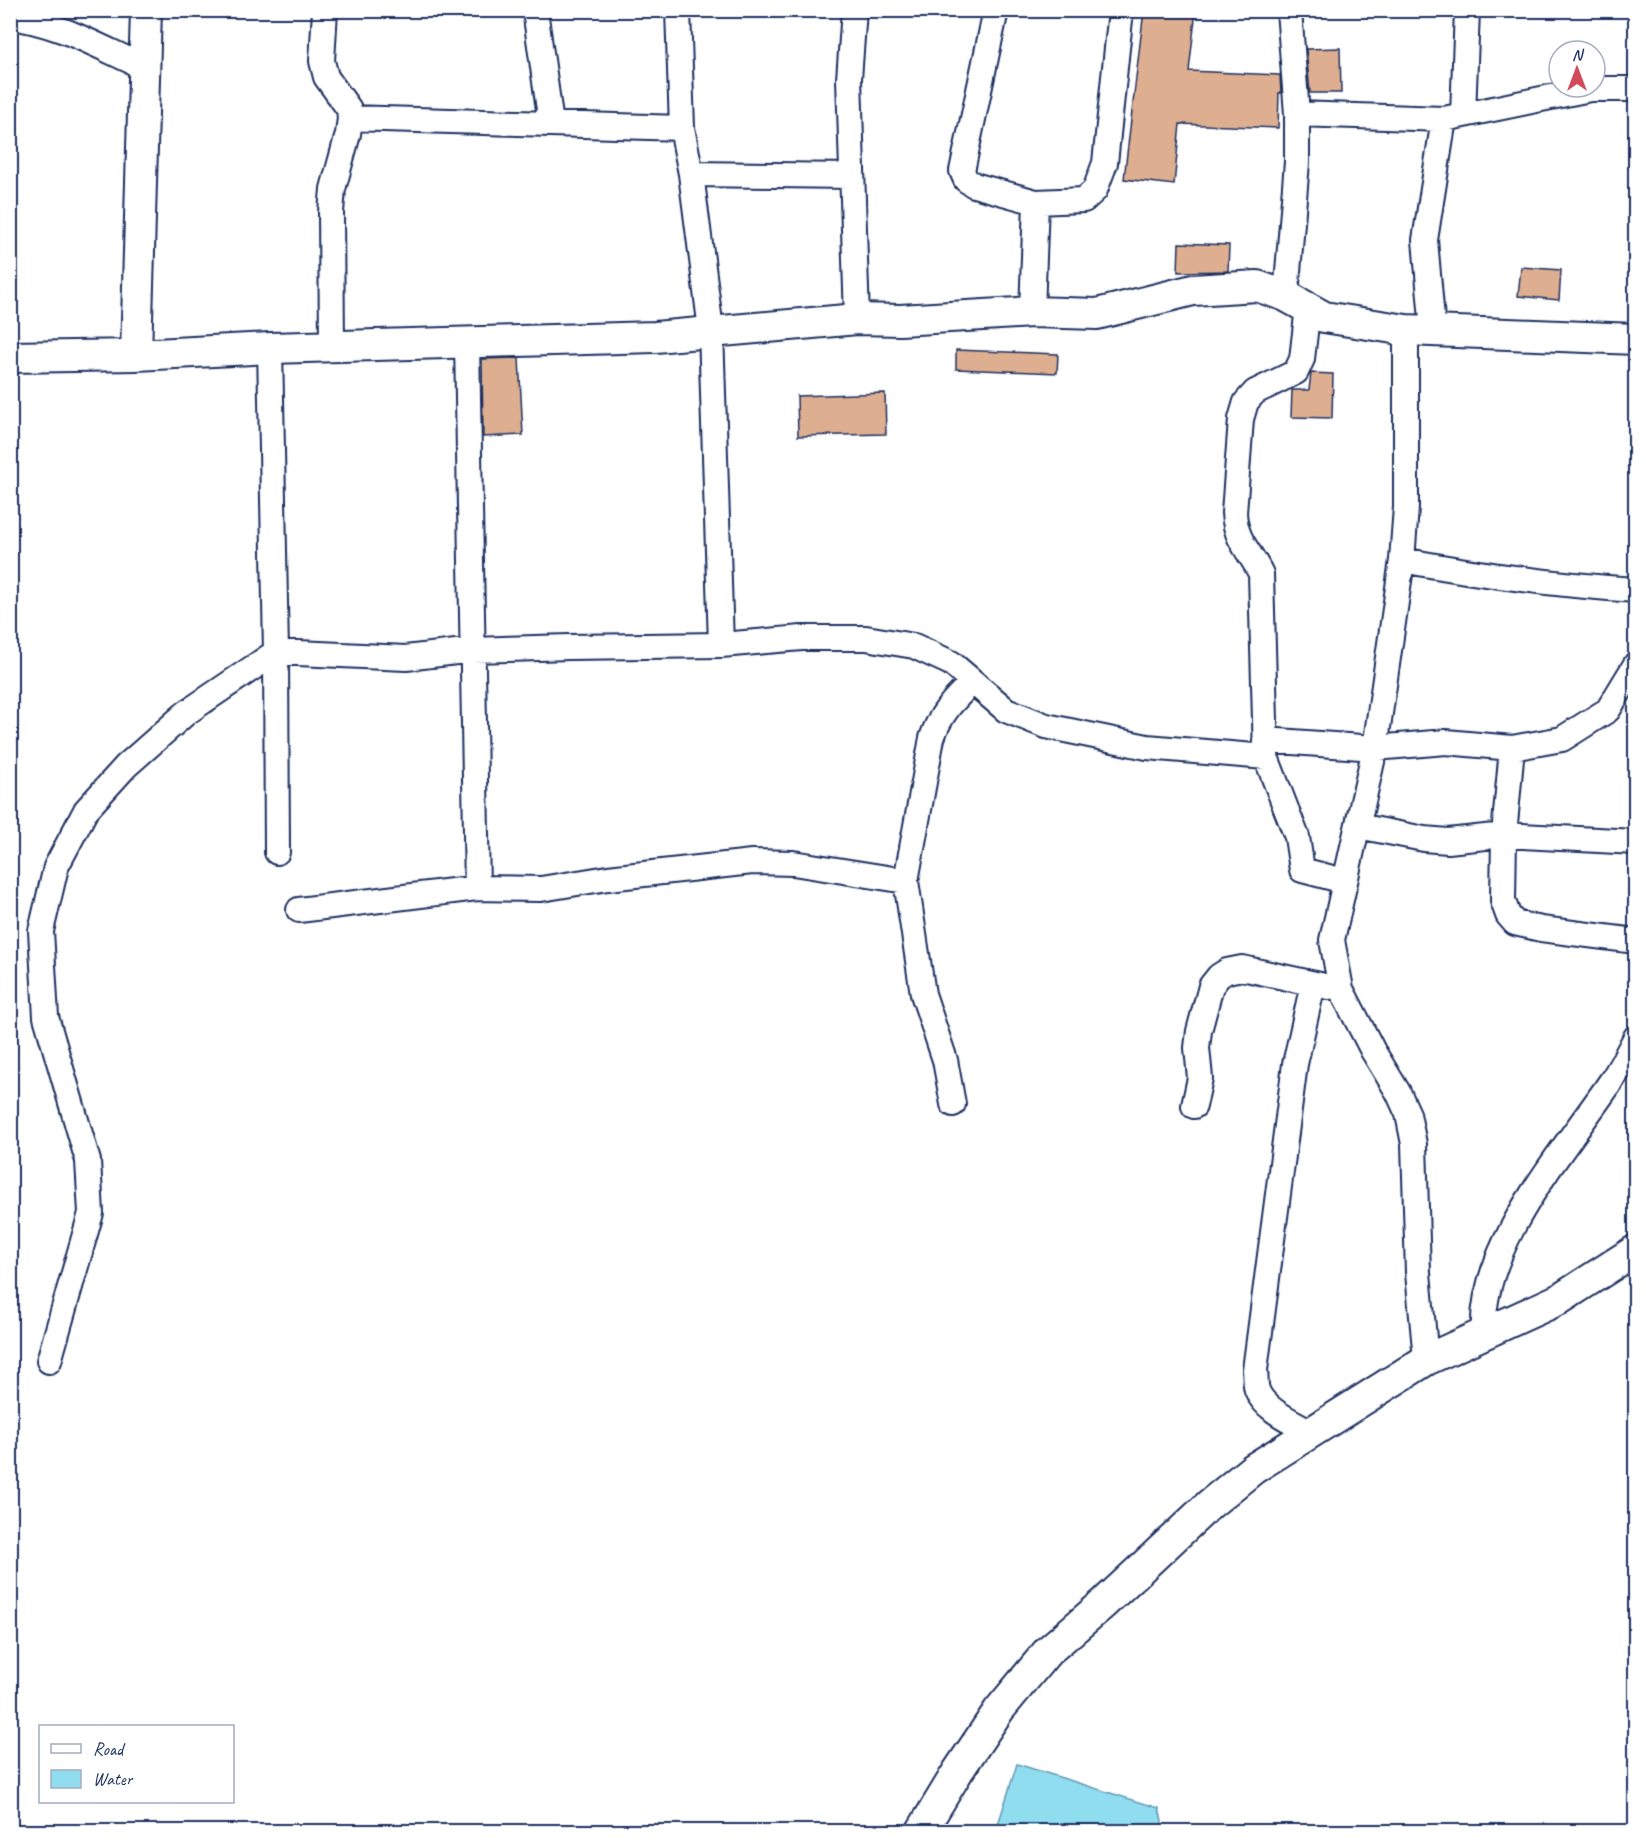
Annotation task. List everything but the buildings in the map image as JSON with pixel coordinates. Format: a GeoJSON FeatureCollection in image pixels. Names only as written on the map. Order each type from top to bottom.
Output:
{"type":"FeatureCollection","features":[{"type":"Feature","properties":{"kind":"main road"},"geometry":{"type":"LineString","coordinates":[[136,355],[146,10]]}},
{"type":"Feature","properties":{"kind":"main road"},"geometry":{"type":"LineString","coordinates":[[10,357],[136,355],[270,348],[655,337],[711,330],[857,319],[900,320],[1032,312],[1097,314],[1193,290],[1257,286],[1297,301],[1324,317],[1420,331],[1635,339]]}},
{"type":"Feature","properties":{"kind":"main road"},"geometry":{"type":"LineString","coordinates":[[921,1832],[999,1710],[1048,1651],[1253,1469],[1426,1360],[1560,1299],[1635,1250]]}},
{"type":"Feature","properties":{"kind":"street"},"geometry":{"type":"LineString","coordinates":[[325,10],[322,61],[326,77],[348,109],[350,118],[333,189],[331,212],[332,346]]}},
{"type":"Feature","properties":{"kind":"street"},"geometry":{"type":"LineString","coordinates":[[535,10],[551,124]]}},
{"type":"Feature","properties":{"kind":"street"},"geometry":{"type":"LineString","coordinates":[[678,10],[682,128],[691,174],[711,330],[721,645]]}},
{"type":"Feature","properties":{"kind":"street"},"geometry":{"type":"LineString","coordinates":[[854,10],[849,79],[857,319]]}},
{"type":"Feature","properties":{"kind":"street"},"geometry":{"type":"LineString","coordinates":[[996,10],[962,171],[966,180],[975,184],[1036,202],[1084,200],[1095,190],[1105,163],[1121,10]]}},
{"type":"Feature","properties":{"kind":"street"},"geometry":{"type":"LineString","coordinates":[[1289,10],[1298,114],[1297,301],[1302,360],[1296,372],[1255,392],[1246,402],[1240,419],[1234,513],[1235,528],[1239,539],[1253,557],[1261,574],[1266,749],[1297,837],[1302,870],[1344,881]]}},
{"type":"Feature","properties":{"kind":"street"},"geometry":{"type":"LineString","coordinates":[[1426,1360],[1418,1273],[1414,1144],[1407,1114],[1398,1092],[1373,1051],[1341,989],[1332,940],[1375,747],[1402,560],[1425,240],[1453,117],[1467,10]]}},
{"type":"Feature","properties":{"kind":"street"},"geometry":{"type":"LineString","coordinates":[[10,17],[31,19],[63,30],[144,67]]}},
{"type":"Feature","properties":{"kind":"street"},"geometry":{"type":"LineString","coordinates":[[1298,114],[1453,117],[1590,89],[1635,88]]}},
{"type":"Feature","properties":{"kind":"street"},"geometry":{"type":"LineString","coordinates":[[350,118],[682,128]]}},
{"type":"Feature","properties":{"kind":"street"},"geometry":{"type":"LineString","coordinates":[[691,174],[852,176]]}},
{"type":"Feature","properties":{"kind":"street"},"geometry":{"type":"LineString","coordinates":[[1032,312],[1036,202]]}},
{"type":"Feature","properties":{"kind":"street"},"geometry":{"type":"LineString","coordinates":[[467,343],[477,888]]}},
{"type":"Feature","properties":{"kind":"street"},"geometry":{"type":"LineString","coordinates":[[270,348],[277,852]]}},
{"type":"Feature","properties":{"kind":"street"},"geometry":{"type":"LineString","coordinates":[[1402,560],[1491,576],[1635,590]]}},
{"type":"Feature","properties":{"kind":"street"},"geometry":{"type":"LineString","coordinates":[[49,1361],[91,1213],[88,1161],[46,1017],[41,931],[57,867],[86,810],[126,766],[186,713],[276,652],[406,658],[473,650],[721,645],[802,638],[866,638],[914,646],[951,663],[1006,710],[1046,726],[1147,747],[1266,749],[1375,747],[1446,742],[1512,748],[1562,739],[1608,710],[1635,664]]}},
{"type":"Feature","properties":{"kind":"street"},"geometry":{"type":"LineString","coordinates":[[953,1104],[945,1060],[923,994],[906,881],[932,738],[948,705],[972,682]]}},
{"type":"Feature","properties":{"kind":"street"},"geometry":{"type":"LineString","coordinates":[[1512,748],[1504,834],[1503,901],[1508,915],[1515,923],[1541,929],[1635,941]]}},
{"type":"Feature","properties":{"kind":"street"},"geometry":{"type":"LineString","coordinates":[[1358,826],[1424,839],[1448,841],[1504,834],[1635,842]]}},
{"type":"Feature","properties":{"kind":"street"},"geometry":{"type":"LineString","coordinates":[[299,910],[477,888],[541,890],[608,878],[752,862],[793,863],[906,881]]}},
{"type":"Feature","properties":{"kind":"street"},"geometry":{"type":"LineString","coordinates":[[1194,1106],[1200,1078],[1197,1048],[1199,1031],[1211,986],[1219,976],[1227,971],[1242,968],[1341,989]]}},
{"type":"Feature","properties":{"kind":"street"},"geometry":{"type":"LineString","coordinates":[[1311,1432],[1271,1407],[1261,1397],[1257,1388],[1255,1370],[1294,1064],[1313,984]]}},
{"type":"Feature","properties":{"kind":"street"},"geometry":{"type":"LineString","coordinates":[[1484,1334],[1483,1313],[1491,1278],[1506,1238],[1564,1146],[1615,1076],[1635,1037]]}},
{"type":"Feature","properties":{"kind":"water"},"geometry":{"type":"Polygon","coordinates":[[[1017,1764],[1159,1808],[1162,1831],[996,1831],[1017,1764]]]}}]}
